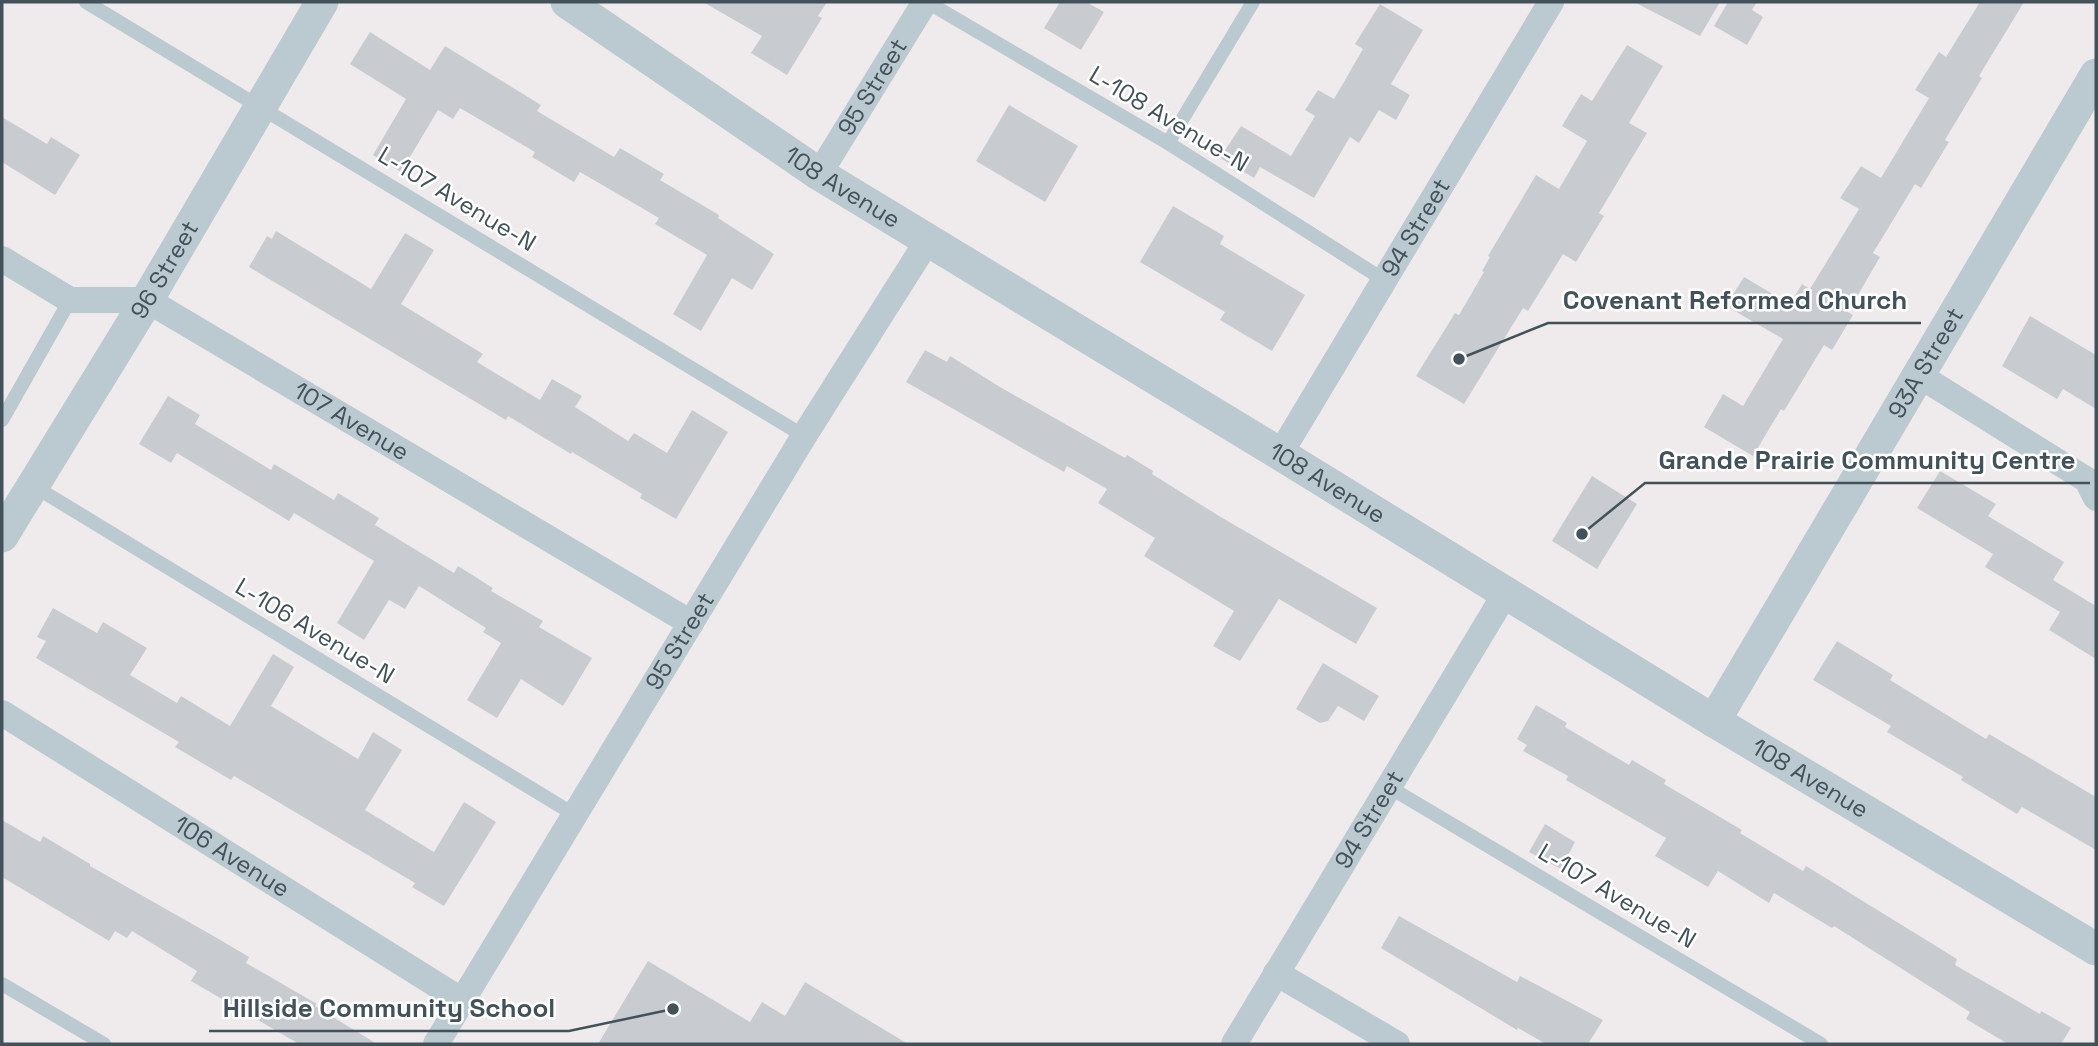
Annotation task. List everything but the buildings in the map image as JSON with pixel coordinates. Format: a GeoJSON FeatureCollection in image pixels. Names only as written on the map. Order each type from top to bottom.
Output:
{"type":"FeatureCollection","features":[{"type":"Feature","properties":{"kind":"street","name":"108 Avenue"},"geometry":{"type":"LineString","coordinates":[[567,2],[819,174],[1714,721],[2096,949]]}},
{"type":"Feature","properties":{"kind":"street","name":"95 Street"},"geometry":{"type":"LineString","coordinates":[[819,174],[926,2]]}},
{"type":"Feature","properties":{"kind":"street","name":"94 Street"},"geometry":{"type":"LineString","coordinates":[[1280,454],[1551,2]]}},
{"type":"Feature","properties":{"kind":"street","name":"96 Street"},"geometry":{"type":"LineString","coordinates":[[2,536],[147,300],[323,3]]}},
{"type":"Feature","properties":{"kind":"street","name":"93A Street"},"geometry":{"type":"LineString","coordinates":[[1714,721],[2096,75]]}},
{"type":"Feature","properties":{"kind":"street","name":"95 Street"},"geometry":{"type":"LineString","coordinates":[[436,1044],[804,436],[928,240]]}},
{"type":"Feature","properties":{"kind":"street"},"geometry":{"type":"LineString","coordinates":[[2,259],[70,300],[147,300]]}},
{"type":"Feature","properties":{"kind":"street","name":"107 Avenue"},"geometry":{"type":"LineString","coordinates":[[147,300],[691,622]]}},
{"type":"Feature","properties":{"kind":"street"},"geometry":{"type":"LineString","coordinates":[[1920,376],[2093,486]]}},
{"type":"Feature","properties":{"kind":"street","name":"94 Street"},"geometry":{"type":"LineString","coordinates":[[1234,1044],[1506,594]]}},
{"type":"Feature","properties":{"kind":"street","name":"106 Avenue"},"geometry":{"type":"LineString","coordinates":[[2,713],[461,1000]]}},
{"type":"Feature","properties":{"kind":"street"},"geometry":{"type":"LineString","coordinates":[[1276,973],[1397,1044]]}},
{"type":"Feature","properties":{"kind":"lane","name":"L-107 Avenue-N"},"geometry":{"type":"LineString","coordinates":[[86,2],[804,436]]}},
{"type":"Feature","properties":{"kind":"lane","name":"L-108 Avenue-N"},"geometry":{"type":"LineString","coordinates":[[926,2],[1168,144],[1384,280]]}},
{"type":"Feature","properties":{"kind":"lane"},"geometry":{"type":"LineString","coordinates":[[1168,144],[1253,2]]}},
{"type":"Feature","properties":{"kind":"lane"},"geometry":{"type":"LineString","coordinates":[[2,420],[70,300]]}},
{"type":"Feature","properties":{"kind":"lane","name":"L-106 Avenue-N"},"geometry":{"type":"LineString","coordinates":[[32,485],[575,815]]}},
{"type":"Feature","properties":{"kind":"lane","name":"L-107 Avenue-N"},"geometry":{"type":"LineString","coordinates":[[1389,787],[1821,1044]]}},
{"type":"Feature","properties":{"kind":"lane"},"geometry":{"type":"LineString","coordinates":[[2,984],[104,1044]]}},
{"type":"Feature","properties":{"kind":"place","name":"Covenant Reformed Church"},"geometry":{"type":"Point","coordinates":[1459,359]}},
{"type":"Feature","properties":{"kind":"place","name":"Grande Prairie Community Centre"},"geometry":{"type":"Point","coordinates":[1582,534]}},
{"type":"Feature","properties":{"kind":"place","name":"Hillside Community School"},"geometry":{"type":"Point","coordinates":[673,1009]}}]}
